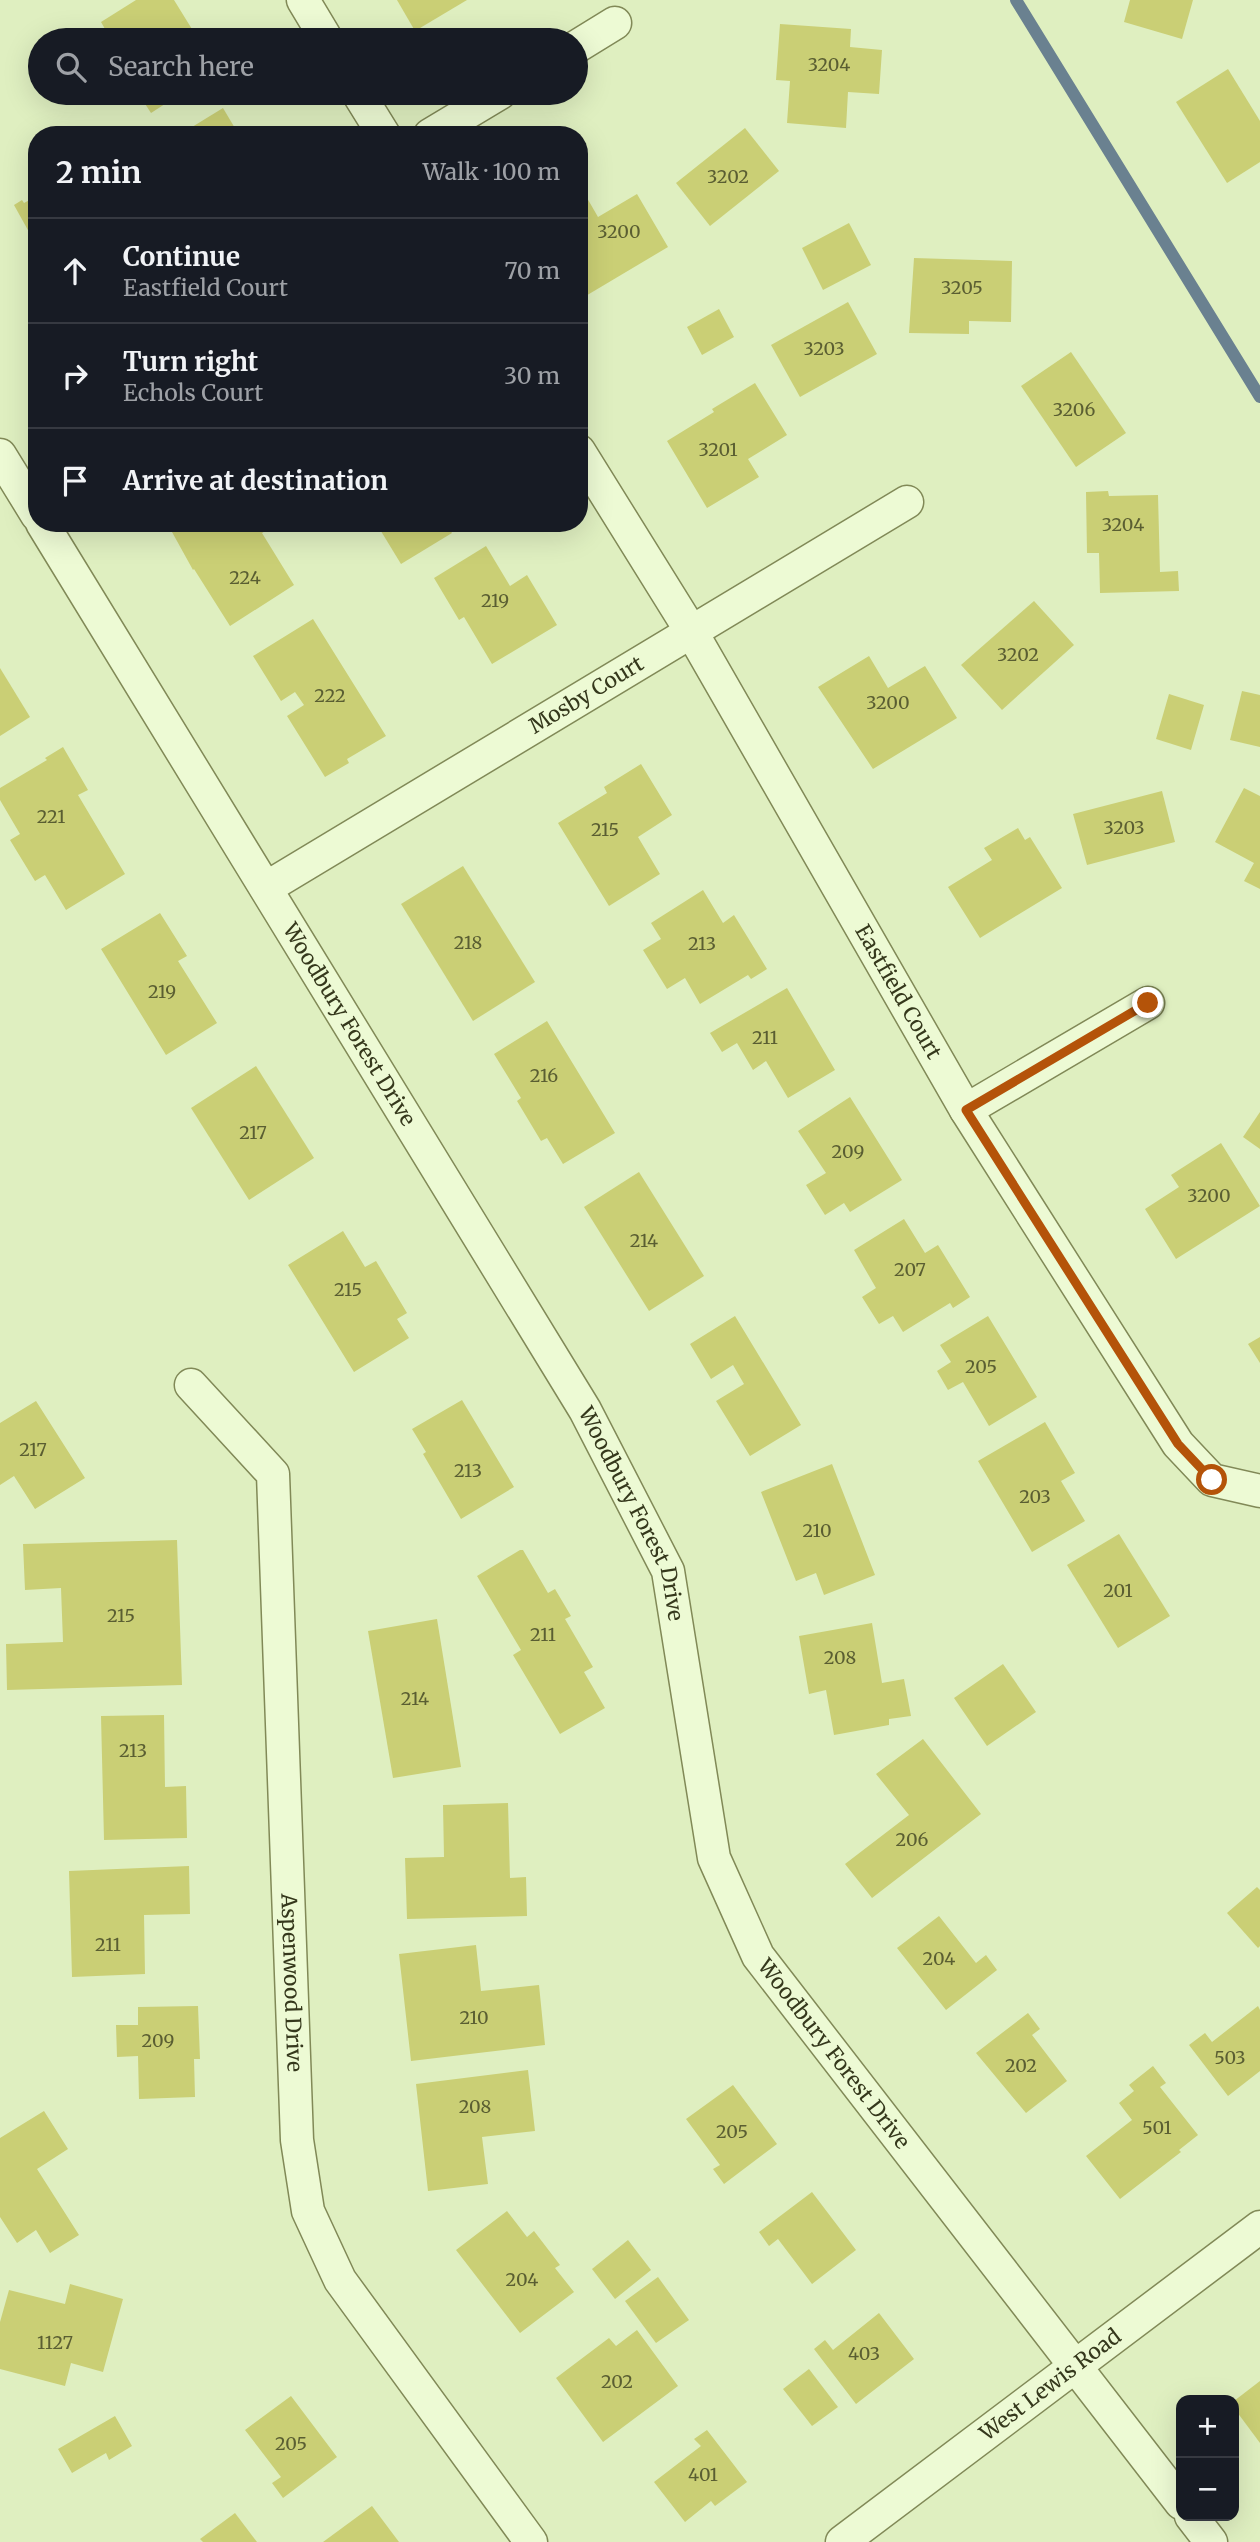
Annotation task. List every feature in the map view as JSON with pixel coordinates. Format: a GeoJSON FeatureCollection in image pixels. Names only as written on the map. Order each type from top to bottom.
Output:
{"type":"FeatureCollection","features":[{"type":"Feature","properties":{"kind":"street"},"geometry":{"type":"LineString","coordinates":[[303,0],[320,28]]}},
{"type":"Feature","properties":{"kind":"street"},"geometry":{"type":"LineString","coordinates":[[588,40],[615,23]]}},
{"type":"Feature","properties":{"kind":"street"},"geometry":{"type":"LineString","coordinates":[[365,105],[378,126]]}},
{"type":"Feature","properties":{"kind":"street"},"geometry":{"type":"LineString","coordinates":[[445,126],[480,105]]}},
{"type":"Feature","properties":{"kind":"street"},"geometry":{"type":"LineString","coordinates":[[0,455],[28,500]]}},
{"type":"Feature","properties":{"kind":"street","name":"Eastfield Court"},"geometry":{"type":"LineString","coordinates":[[588,465],[691,631],[966,1110],[1178,1444],[1212,1480],[1258,1491]]}},
{"type":"Feature","properties":{"kind":"street","name":"Mosby Court"},"geometry":{"type":"LineString","coordinates":[[266,888],[907,502]]}},
{"type":"Feature","properties":{"kind":"street","name":"Woodbury Forest Drive"},"geometry":{"type":"LineString","coordinates":[[48,532],[585,1410],[668,1571],[714,1858],[758,1956],[1176,2496]]}},
{"type":"Feature","properties":{"kind":"street"},"geometry":{"type":"LineString","coordinates":[[966,1110],[1148,1003]]}},
{"type":"Feature","properties":{"kind":"street","name":"Aspenwood Drive"},"geometry":{"type":"LineString","coordinates":[[191,1385],[272,1474],[297,2140],[308,2211],[340,2280],[531,2542]]}},
{"type":"Feature","properties":{"kind":"street","name":"West Lewis Road"},"geometry":{"type":"LineString","coordinates":[[842,2542],[1260,2227]]}},
{"type":"Feature","properties":{"kind":"street"},"geometry":{"type":"LineString","coordinates":[[1195,2521],[1211,2542]]}},
{"type":"Feature","properties":{"kind":"building"},"geometry":{"type":"Polygon","coordinates":[[[136,0],[174,0],[191,28],[104,28],[101,22],[136,0]]]}},
{"type":"Feature","properties":{"kind":"building"},"geometry":{"type":"Polygon","coordinates":[[[397,0],[467,0],[420,28],[413,28],[397,0]]]}},
{"type":"Feature","properties":{"kind":"building"},"geometry":{"type":"Polygon","coordinates":[[[1130,0],[1193,0],[1182,39],[1124,22],[1130,0]]]}},
{"type":"Feature","properties":{"kind":"building"},"geometry":{"type":"Polygon","coordinates":[[[780,24],[851,29],[850,47],[882,50],[879,94],[848,92],[846,128],[787,123],[790,81],[776,80],[780,24]]]}},
{"type":"Feature","properties":{"kind":"building"},"geometry":{"type":"Polygon","coordinates":[[[1228,69],[1260,121],[1260,162],[1227,183],[1176,102],[1228,69]]]}},
{"type":"Feature","properties":{"kind":"building"},"geometry":{"type":"Polygon","coordinates":[[[146,105],[163,105],[151,113],[146,105]]]}},
{"type":"Feature","properties":{"kind":"building"},"geometry":{"type":"Polygon","coordinates":[[[223,108],[234,126],[194,126],[223,108]]]}},
{"type":"Feature","properties":{"kind":"building"},"geometry":{"type":"Polygon","coordinates":[[[745,128],[779,171],[710,226],[676,183],[745,128]]]}},
{"type":"Feature","properties":{"kind":"building"},"geometry":{"type":"Polygon","coordinates":[[[637,194],[668,247],[588,295],[588,200],[598,217],[637,194]]]}},
{"type":"Feature","properties":{"kind":"building"},"geometry":{"type":"Polygon","coordinates":[[[22,200],[24,203],[28,201],[28,230],[14,205],[22,200]]]}},
{"type":"Feature","properties":{"kind":"building"},"geometry":{"type":"Polygon","coordinates":[[[849,223],[871,265],[823,290],[802,248],[849,223]]]}},
{"type":"Feature","properties":{"kind":"building"},"geometry":{"type":"Polygon","coordinates":[[[914,258],[1012,261],[1011,322],[969,321],[969,334],[909,333],[914,258]]]}},
{"type":"Feature","properties":{"kind":"building"},"geometry":{"type":"Polygon","coordinates":[[[848,302],[877,354],[800,397],[771,345],[848,302]]]}},
{"type":"Feature","properties":{"kind":"building"},"geometry":{"type":"Polygon","coordinates":[[[719,309],[734,337],[702,355],[687,327],[719,309]]]}},
{"type":"Feature","properties":{"kind":"building"},"geometry":{"type":"Polygon","coordinates":[[[1071,352],[1126,433],[1076,467],[1021,386],[1071,352]]]}},
{"type":"Feature","properties":{"kind":"building"},"geometry":{"type":"Polygon","coordinates":[[[755,383],[787,435],[748,459],[759,477],[707,508],[667,441],[755,383]]]}},
{"type":"Feature","properties":{"kind":"building"},"geometry":{"type":"Polygon","coordinates":[[[1108,491],[1109,496],[1158,495],[1160,572],[1178,571],[1179,591],[1100,593],[1099,553],[1087,553],[1086,492],[1108,491]]]}},
{"type":"Feature","properties":{"kind":"building"},"geometry":{"type":"Polygon","coordinates":[[[172,532],[264,532],[294,585],[230,626],[172,532]]]}},
{"type":"Feature","properties":{"kind":"building"},"geometry":{"type":"Polygon","coordinates":[[[381,532],[451,532],[452,533],[401,564],[381,532]]]}},
{"type":"Feature","properties":{"kind":"building"},"geometry":{"type":"Polygon","coordinates":[[[486,546],[510,586],[527,575],[557,625],[492,664],[464,617],[459,620],[434,578],[486,546]]]}},
{"type":"Feature","properties":{"kind":"building"},"geometry":{"type":"Polygon","coordinates":[[[1034,601],[1074,645],[1002,710],[961,665],[1034,601]]]}},
{"type":"Feature","properties":{"kind":"building"},"geometry":{"type":"Polygon","coordinates":[[[313,619],[386,736],[347,759],[349,763],[325,777],[287,716],[304,705],[295,692],[281,701],[253,656],[313,619]]]}},
{"type":"Feature","properties":{"kind":"building"},"geometry":{"type":"Polygon","coordinates":[[[869,656],[888,688],[925,666],[957,718],[873,769],[818,687],[869,656]]]}},
{"type":"Feature","properties":{"kind":"building"},"geometry":{"type":"Polygon","coordinates":[[[0,668],[30,717],[0,736],[0,668]]]}},
{"type":"Feature","properties":{"kind":"building"},"geometry":{"type":"Polygon","coordinates":[[[1242,691],[1260,695],[1260,747],[1230,740],[1242,691]]]}},
{"type":"Feature","properties":{"kind":"building"},"geometry":{"type":"Polygon","coordinates":[[[1169,694],[1204,705],[1191,750],[1156,739],[1169,694]]]}},
{"type":"Feature","properties":{"kind":"building"},"geometry":{"type":"Polygon","coordinates":[[[63,747],[88,790],[78,795],[125,874],[66,910],[45,875],[35,881],[10,840],[20,834],[0,800],[0,788],[47,760],[45,758],[63,747]]]}},
{"type":"Feature","properties":{"kind":"building"},"geometry":{"type":"Polygon","coordinates":[[[641,764],[672,815],[638,837],[660,874],[609,906],[558,823],[607,793],[604,787],[641,764]]]}},
{"type":"Feature","properties":{"kind":"building"},"geometry":{"type":"Polygon","coordinates":[[[1244,788],[1260,796],[1260,889],[1244,881],[1254,863],[1215,842],[1244,788]]]}},
{"type":"Feature","properties":{"kind":"building"},"geometry":{"type":"Polygon","coordinates":[[[1162,791],[1175,842],[1087,865],[1073,814],[1162,791]]]}},
{"type":"Feature","properties":{"kind":"building"},"geometry":{"type":"Polygon","coordinates":[[[1018,828],[1025,840],[1030,837],[1062,888],[980,938],[948,887],[992,860],[984,848],[1018,828]]]}},
{"type":"Feature","properties":{"kind":"building"},"geometry":{"type":"Polygon","coordinates":[[[463,866],[535,982],[473,1021],[401,904],[463,866]]]}},
{"type":"Feature","properties":{"kind":"building"},"geometry":{"type":"Polygon","coordinates":[[[703,890],[723,923],[734,915],[767,969],[751,979],[748,975],[700,1004],[685,978],[667,989],[643,950],[661,939],[651,923],[703,890]]]}},
{"type":"Feature","properties":{"kind":"building"},"geometry":{"type":"Polygon","coordinates":[[[160,913],[187,956],[178,961],[217,1023],[166,1055],[101,949],[160,913]]]}},
{"type":"Feature","properties":{"kind":"building"},"geometry":{"type":"Polygon","coordinates":[[[787,988],[835,1070],[788,1098],[766,1061],[753,1070],[737,1043],[722,1052],[710,1033],[787,988]]]}},
{"type":"Feature","properties":{"kind":"building"},"geometry":{"type":"Polygon","coordinates":[[[547,1021],[615,1133],[563,1164],[547,1138],[541,1141],[517,1101],[521,1098],[494,1054],[547,1021]]]}},
{"type":"Feature","properties":{"kind":"building"},"geometry":{"type":"Polygon","coordinates":[[[256,1066],[314,1158],[249,1200],[191,1108],[256,1066]]]}},
{"type":"Feature","properties":{"kind":"building"},"geometry":{"type":"Polygon","coordinates":[[[850,1097],[902,1180],[850,1212],[844,1203],[825,1215],[806,1185],[826,1173],[798,1131],[850,1097]]]}},
{"type":"Feature","properties":{"kind":"building"},"geometry":{"type":"Polygon","coordinates":[[[1260,1112],[1260,1149],[1243,1137],[1260,1112]]]}},
{"type":"Feature","properties":{"kind":"building"},"geometry":{"type":"Polygon","coordinates":[[[1221,1143],[1260,1206],[1176,1259],[1145,1209],[1179,1187],[1171,1175],[1221,1143]]]}},
{"type":"Feature","properties":{"kind":"building"},"geometry":{"type":"Polygon","coordinates":[[[639,1172],[704,1276],[649,1311],[584,1207],[639,1172]]]}},
{"type":"Feature","properties":{"kind":"building"},"geometry":{"type":"Polygon","coordinates":[[[904,1219],[925,1253],[938,1245],[970,1297],[953,1308],[950,1303],[903,1332],[893,1316],[879,1324],[862,1297],[876,1288],[854,1250],[904,1219]]]}},
{"type":"Feature","properties":{"kind":"building"},"geometry":{"type":"Polygon","coordinates":[[[343,1231],[365,1267],[376,1261],[407,1313],[397,1319],[409,1338],[354,1372],[288,1265],[343,1231]]]}},
{"type":"Feature","properties":{"kind":"building"},"geometry":{"type":"Polygon","coordinates":[[[735,1316],[801,1425],[750,1456],[716,1401],[744,1384],[733,1365],[711,1379],[690,1344],[735,1316]]]}},
{"type":"Feature","properties":{"kind":"building"},"geometry":{"type":"Polygon","coordinates":[[[988,1316],[1037,1397],[989,1426],[963,1382],[948,1390],[937,1371],[951,1362],[940,1345],[988,1316]]]}},
{"type":"Feature","properties":{"kind":"building"},"geometry":{"type":"Polygon","coordinates":[[[1260,1337],[1260,1363],[1248,1344],[1260,1337]]]}},
{"type":"Feature","properties":{"kind":"building"},"geometry":{"type":"Polygon","coordinates":[[[462,1400],[514,1487],[461,1519],[423,1454],[426,1452],[412,1429],[462,1400]]]}},
{"type":"Feature","properties":{"kind":"building"},"geometry":{"type":"Polygon","coordinates":[[[36,1401],[85,1478],[35,1509],[14,1476],[0,1485],[0,1423],[36,1401]]]}},
{"type":"Feature","properties":{"kind":"building"},"geometry":{"type":"Polygon","coordinates":[[[1045,1422],[1075,1473],[1061,1481],[1085,1521],[1032,1552],[978,1461],[1045,1422]]]}},
{"type":"Feature","properties":{"kind":"building"},"geometry":{"type":"Polygon","coordinates":[[[832,1464],[875,1575],[824,1595],[816,1573],[796,1581],[761,1492],[832,1464]]]}},
{"type":"Feature","properties":{"kind":"building"},"geometry":{"type":"Polygon","coordinates":[[[1119,1534],[1170,1616],[1118,1648],[1067,1565],[1119,1534]]]}},
{"type":"Feature","properties":{"kind":"building"},"geometry":{"type":"Polygon","coordinates":[[[177,1540],[182,1685],[7,1690],[6,1644],[63,1642],[61,1588],[25,1590],[23,1544],[177,1540]]]}},
{"type":"Feature","properties":{"kind":"building"},"geometry":{"type":"Polygon","coordinates":[[[523,1550],[548,1593],[555,1589],[571,1616],[565,1619],[593,1667],[584,1672],[605,1708],[560,1734],[513,1655],[521,1650],[477,1576],[523,1550]]]}},
{"type":"Feature","properties":{"kind":"building"},"geometry":{"type":"Polygon","coordinates":[[[437,1619],[461,1767],[393,1778],[368,1631],[437,1619]]]}},
{"type":"Feature","properties":{"kind":"building"},"geometry":{"type":"Polygon","coordinates":[[[872,1623],[882,1683],[904,1679],[911,1716],[889,1719],[889,1725],[834,1735],[826,1690],[809,1694],[799,1636],[872,1623]]]}},
{"type":"Feature","properties":{"kind":"building"},"geometry":{"type":"Polygon","coordinates":[[[1003,1664],[1036,1712],[987,1746],[954,1698],[1003,1664]]]}},
{"type":"Feature","properties":{"kind":"building"},"geometry":{"type":"Polygon","coordinates":[[[164,1715],[165,1787],[186,1786],[187,1838],[104,1840],[101,1716],[164,1715]]]}},
{"type":"Feature","properties":{"kind":"building"},"geometry":{"type":"Polygon","coordinates":[[[923,1739],[981,1814],[872,1898],[845,1864],[909,1815],[876,1774],[923,1739]]]}},
{"type":"Feature","properties":{"kind":"building"},"geometry":{"type":"Polygon","coordinates":[[[508,1803],[510,1878],[526,1877],[527,1916],[407,1919],[405,1858],[444,1857],[443,1805],[508,1803]]]}},
{"type":"Feature","properties":{"kind":"building"},"geometry":{"type":"Polygon","coordinates":[[[189,1866],[190,1914],[144,1915],[145,1974],[72,1977],[69,1871],[189,1866]]]}},
{"type":"Feature","properties":{"kind":"building"},"geometry":{"type":"Polygon","coordinates":[[[1257,1887],[1260,1890],[1258,1948],[1227,1913],[1257,1887]]]}},
{"type":"Feature","properties":{"kind":"building"},"geometry":{"type":"Polygon","coordinates":[[[939,1916],[976,1963],[986,1955],[997,1970],[946,2010],[897,1948],[939,1916]]]}},
{"type":"Feature","properties":{"kind":"building"},"geometry":{"type":"Polygon","coordinates":[[[476,1945],[481,1991],[539,1985],[545,2045],[411,2061],[399,1954],[476,1945]]]}},
{"type":"Feature","properties":{"kind":"building"},"geometry":{"type":"Polygon","coordinates":[[[198,2006],[200,2059],[194,2059],[195,2097],[139,2099],[138,2056],[117,2057],[116,2025],[138,2025],[138,2007],[198,2006]]]}},
{"type":"Feature","properties":{"kind":"building"},"geometry":{"type":"Polygon","coordinates":[[[1258,2006],[1260,2071],[1228,2096],[1189,2045],[1205,2033],[1212,2042],[1258,2006]]]}},
{"type":"Feature","properties":{"kind":"building"},"geometry":{"type":"Polygon","coordinates":[[[1028,2013],[1040,2029],[1032,2035],[1067,2081],[1026,2113],[976,2053],[1028,2013]]]}},
{"type":"Feature","properties":{"kind":"building"},"geometry":{"type":"Polygon","coordinates":[[[1153,2066],[1166,2083],[1160,2087],[1198,2135],[1179,2150],[1181,2152],[1120,2199],[1086,2156],[1132,2120],[1119,2103],[1134,2091],[1129,2085],[1153,2066]]]}},
{"type":"Feature","properties":{"kind":"building"},"geometry":{"type":"Polygon","coordinates":[[[528,2070],[535,2131],[482,2137],[488,2184],[428,2191],[416,2084],[528,2070]]]}},
{"type":"Feature","properties":{"kind":"building"},"geometry":{"type":"Polygon","coordinates":[[[733,2085],[777,2144],[724,2184],[713,2169],[720,2165],[686,2119],[733,2085]]]}},
{"type":"Feature","properties":{"kind":"building"},"geometry":{"type":"Polygon","coordinates":[[[44,2111],[68,2149],[37,2169],[79,2235],[50,2253],[36,2230],[17,2243],[0,2217],[0,2138],[44,2111]]]}},
{"type":"Feature","properties":{"kind":"building"},"geometry":{"type":"Polygon","coordinates":[[[812,2192],[856,2250],[812,2284],[778,2239],[769,2246],[759,2232],[812,2192]]]}},
{"type":"Feature","properties":{"kind":"building"},"geometry":{"type":"Polygon","coordinates":[[[507,2211],[527,2237],[534,2231],[560,2265],[555,2268],[574,2292],[520,2333],[456,2250],[507,2211]]]}},
{"type":"Feature","properties":{"kind":"building"},"geometry":{"type":"Polygon","coordinates":[[[628,2240],[651,2270],[615,2299],[592,2269],[628,2240]]]}},
{"type":"Feature","properties":{"kind":"building"},"geometry":{"type":"Polygon","coordinates":[[[658,2277],[689,2320],[656,2343],[625,2301],[658,2277]]]}},
{"type":"Feature","properties":{"kind":"building"},"geometry":{"type":"Polygon","coordinates":[[[70,2284],[123,2299],[103,2372],[71,2363],[65,2386],[0,2369],[0,2322],[9,2290],[65,2304],[70,2284]]]}},
{"type":"Feature","properties":{"kind":"building"},"geometry":{"type":"Polygon","coordinates":[[[879,2313],[914,2359],[856,2404],[814,2349],[825,2340],[833,2350],[879,2313]]]}},
{"type":"Feature","properties":{"kind":"building"},"geometry":{"type":"Polygon","coordinates":[[[637,2330],[678,2386],[603,2442],[556,2378],[609,2338],[616,2346],[637,2330]]]}},
{"type":"Feature","properties":{"kind":"building"},"geometry":{"type":"Polygon","coordinates":[[[809,2369],[838,2407],[812,2426],[783,2389],[809,2369]]]}},
{"type":"Feature","properties":{"kind":"building"},"geometry":{"type":"Polygon","coordinates":[[[1260,2381],[1260,2443],[1239,2415],[1239,2397],[1260,2381]]]}},
{"type":"Feature","properties":{"kind":"building"},"geometry":{"type":"Polygon","coordinates":[[[291,2396],[337,2457],[283,2498],[272,2483],[281,2477],[245,2430],[291,2396]]]}},
{"type":"Feature","properties":{"kind":"building"},"geometry":{"type":"Polygon","coordinates":[[[115,2416],[132,2446],[109,2460],[106,2453],[72,2473],[58,2449],[115,2416]]]}},
{"type":"Feature","properties":{"kind":"building"},"geometry":{"type":"Polygon","coordinates":[[[707,2430],[747,2482],[715,2506],[711,2501],[685,2522],[654,2482],[701,2446],[694,2439],[707,2430]]]}},
{"type":"Feature","properties":{"kind":"building"},"geometry":{"type":"Polygon","coordinates":[[[372,2506],[399,2542],[323,2542],[372,2506]]]}},
{"type":"Feature","properties":{"kind":"building"},"geometry":{"type":"Polygon","coordinates":[[[235,2513],[257,2542],[203,2542],[200,2539],[235,2513]]]}},
{"type":"Feature","properties":{"kind":"waterway"},"geometry":{"type":"LineString","coordinates":[[1016,0],[1260,397]]}},
{"type":"Feature","properties":{"kind":"route"},"geometry":{"type":"LineString","coordinates":[[1148,1003],[966,1110],[1178,1444],[1212,1480]]}}]}
